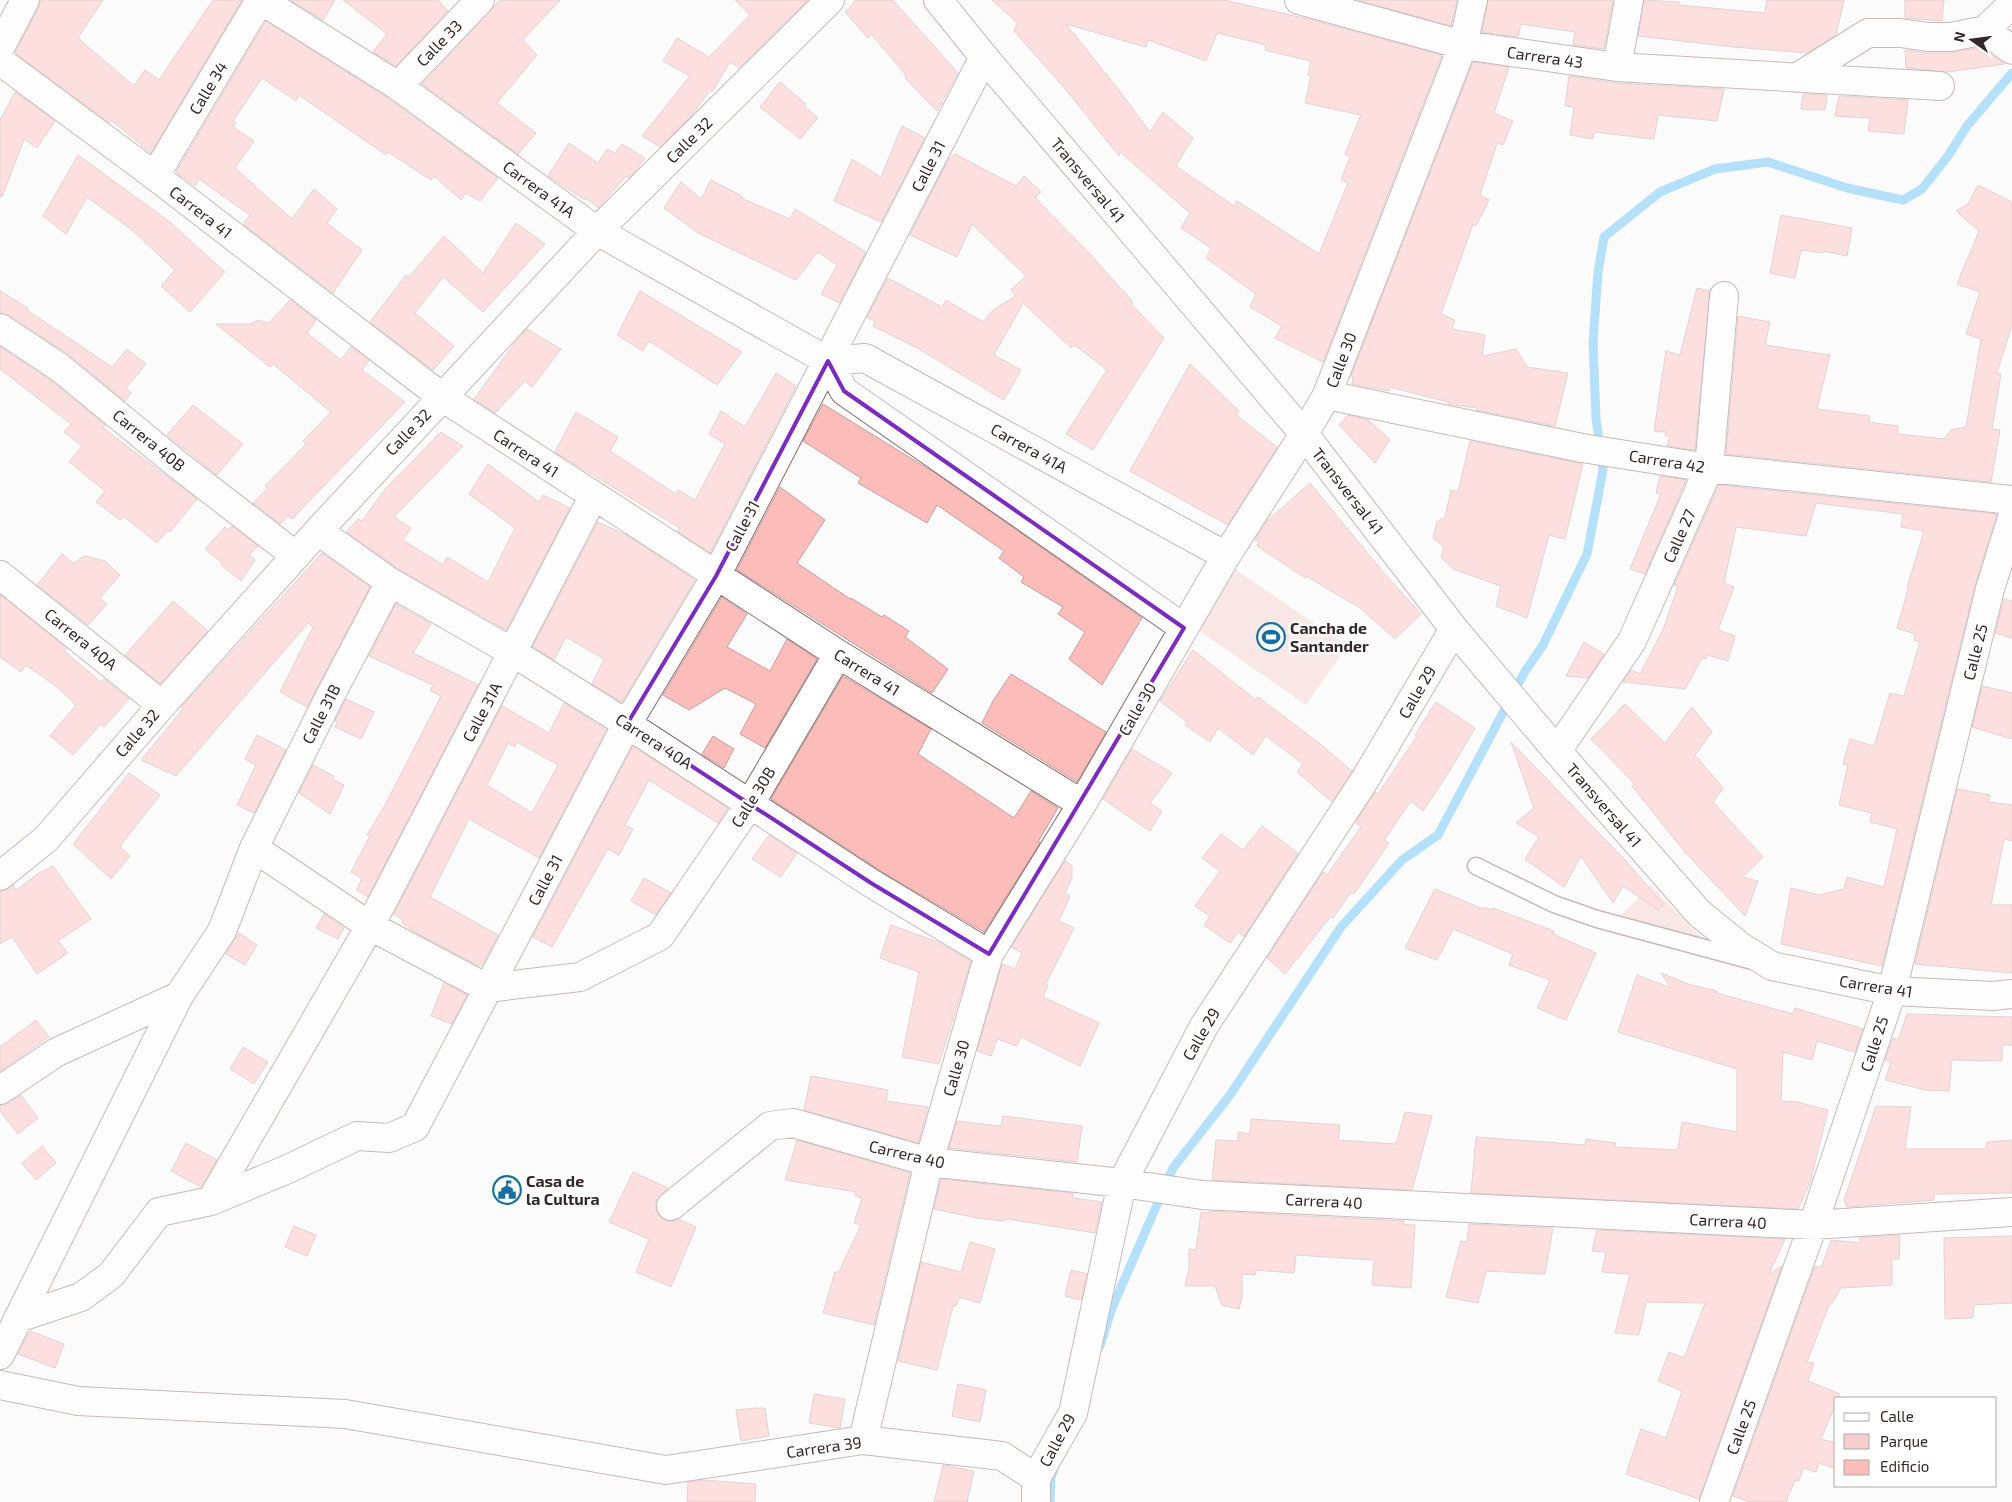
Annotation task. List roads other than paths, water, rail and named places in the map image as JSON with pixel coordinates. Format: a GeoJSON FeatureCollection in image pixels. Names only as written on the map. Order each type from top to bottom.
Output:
{"type":"FeatureCollection","features":[{"type":"Feature","properties":{"kind":"street"},"geometry":{"type":"LineString","coordinates":[[0,48],[26,0]]}},
{"type":"Feature","properties":{"kind":"street","name":"Carrera 41A"},"geometry":{"type":"LineString","coordinates":[[261,0],[398,86],[597,231],[828,361],[866,358],[1226,556]]}},
{"type":"Feature","properties":{"kind":"street","name":"Calle 34"},"geometry":{"type":"LineString","coordinates":[[156,176],[261,0]]}},
{"type":"Feature","properties":{"kind":"street","name":"Calle 33"},"geometry":{"type":"LineString","coordinates":[[398,86],[480,0]]}},
{"type":"Feature","properties":{"kind":"street","name":"Calle 32"},"geometry":{"type":"LineString","coordinates":[[0,876],[46,839],[318,530],[597,231],[830,0]]}},
{"type":"Feature","properties":{"kind":"street","name":"Transversal 41"},"geometry":{"type":"LineString","coordinates":[[938,0],[984,57],[1304,434],[1454,629],[1557,750],[1699,913],[1741,947],[1772,966]]}},
{"type":"Feature","properties":{"kind":"street","name":"Carrera 43"},"geometry":{"type":"LineString","coordinates":[[1299,0],[1463,45],[1617,67],[1940,86]]}},
{"type":"Feature","properties":{"kind":"street","name":"Calle 30"},"geometry":{"type":"LineString","coordinates":[[863,1440],[929,1162],[989,954],[1082,804],[1226,556],[1327,395],[1463,45],[1473,0]]}},
{"type":"Feature","properties":{"kind":"street"},"geometry":{"type":"LineString","coordinates":[[1617,67],[1629,0]]}},
{"type":"Feature","properties":{"kind":"street"},"geometry":{"type":"LineString","coordinates":[[1796,78],[1868,33],[1900,33],[1928,38],[1952,37],[1985,30],[2012,4]]}},
{"type":"Feature","properties":{"kind":"street"},"geometry":{"type":"LineString","coordinates":[[1985,30],[2011,49]]}},
{"type":"Feature","properties":{"kind":"street","name":"Calle 31"},"geometry":{"type":"LineString","coordinates":[[18,1318],[82,1298],[111,1275],[159,1212],[212,1201],[288,1169],[357,1136],[389,1138],[415,1127],[627,724],[716,576],[984,57]]}},
{"type":"Feature","properties":{"kind":"street","name":"Carrera 41"},"geometry":{"type":"LineString","coordinates":[[0,61],[156,176],[442,397],[593,497],[838,654],[1082,804]]}},
{"type":"Feature","properties":{"kind":"street","name":"Calle 27"},"geometry":{"type":"LineString","coordinates":[[1557,750],[1632,641],[1710,468],[1724,296]]}},
{"type":"Feature","properties":{"kind":"street","name":"Carrera 40B"},"geometry":{"type":"LineString","coordinates":[[0,328],[59,367],[177,464],[296,556]]}},
{"type":"Feature","properties":{"kind":"street"},"geometry":{"type":"LineString","coordinates":[[828,361],[844,391],[1184,628]]}},
{"type":"Feature","properties":{"kind":"street","name":"Carrera 42"},"geometry":{"type":"LineString","coordinates":[[1327,395],[1582,448],[1710,468],[2012,500]]}},
{"type":"Feature","properties":{"kind":"street","name":"Calle 31A"},"geometry":{"type":"LineString","coordinates":[[212,1201],[370,926],[514,653],[593,497]]}},
{"type":"Feature","properties":{"kind":"street","name":"Calle 25"},"geometry":{"type":"LineString","coordinates":[[1714,1502],[1814,1225],[1892,991],[1990,589],[2012,518]]}},
{"type":"Feature","properties":{"kind":"street","name":"Carrera 40A"},"geometry":{"type":"LineString","coordinates":[[318,530],[390,582],[514,653],[627,724],[871,883],[989,954]]}},
{"type":"Feature","properties":{"kind":"street","name":"Carrera 40A"},"geometry":{"type":"LineString","coordinates":[[0,575],[162,705]]}},
{"type":"Feature","properties":{"kind":"street","name":"Calle 31B"},"geometry":{"type":"LineString","coordinates":[[0,1355],[180,996],[222,931],[254,848],[390,582]]}},
{"type":"Feature","properties":{"kind":"street","name":"Calle 29"},"geometry":{"type":"LineString","coordinates":[[1036,1490],[1073,1414],[1128,1184],[1204,1026],[1364,781],[1454,629]]}},
{"type":"Feature","properties":{"kind":"street","name":"Calle 30B"},"geometry":{"type":"LineString","coordinates":[[487,988],[580,977],[660,936],[750,804],[838,654]]}},
{"type":"Feature","properties":{"kind":"street"},"geometry":{"type":"LineString","coordinates":[[254,848],[370,926],[487,988]]}},
{"type":"Feature","properties":{"kind":"street","name":"Carrera 41"},"geometry":{"type":"LineString","coordinates":[[1772,966],[1892,991],[1994,996],[2012,994]]}},
{"type":"Feature","properties":{"kind":"street"},"geometry":{"type":"LineString","coordinates":[[0,1090],[57,1052],[180,996]]}},
{"type":"Feature","properties":{"kind":"street","name":"Carrera 40"},"geometry":{"type":"LineString","coordinates":[[671,1206],[770,1126],[793,1123],[929,1162],[1128,1184],[1202,1195],[1814,1225],[2012,1212]]}},
{"type":"Feature","properties":{"kind":"street","name":"Carrera 39"},"geometry":{"type":"LineString","coordinates":[[0,1385],[78,1401],[345,1414],[666,1470],[863,1440],[1002,1456],[1036,1490]]}},
{"type":"Feature","properties":{"kind":"lane"},"geometry":{"type":"LineString","coordinates":[[1476,866],[1554,904],[1597,919],[1772,966]]}},
{"type":"Feature","properties":{"kind":"waterway"},"geometry":{"type":"LineString","coordinates":[[1100,1346],[1112,1308],[1173,1168],[1230,1095],[1341,927],[1402,860],[1438,835],[1524,673],[1543,645],[1587,554],[1603,470],[1596,419],[1593,342],[1598,272],[1604,237],[1660,192],[1715,169],[1768,162],[1847,188],[1903,200],[1922,189],[1948,156],[1967,126],[2012,73]]}},
{"type":"Feature","properties":{"kind":"waterway"},"geometry":{"type":"LineString","coordinates":[[1050,1502],[1051,1477],[1054,1470]]}},
{"type":"Feature","properties":{"kind":"place","name":"Cancha de Santander"},"geometry":{"type":"Point","coordinates":[1271,637]}},
{"type":"Feature","properties":{"kind":"place","name":"Casa de la Cultura"},"geometry":{"type":"Point","coordinates":[507,1190]}}]}
